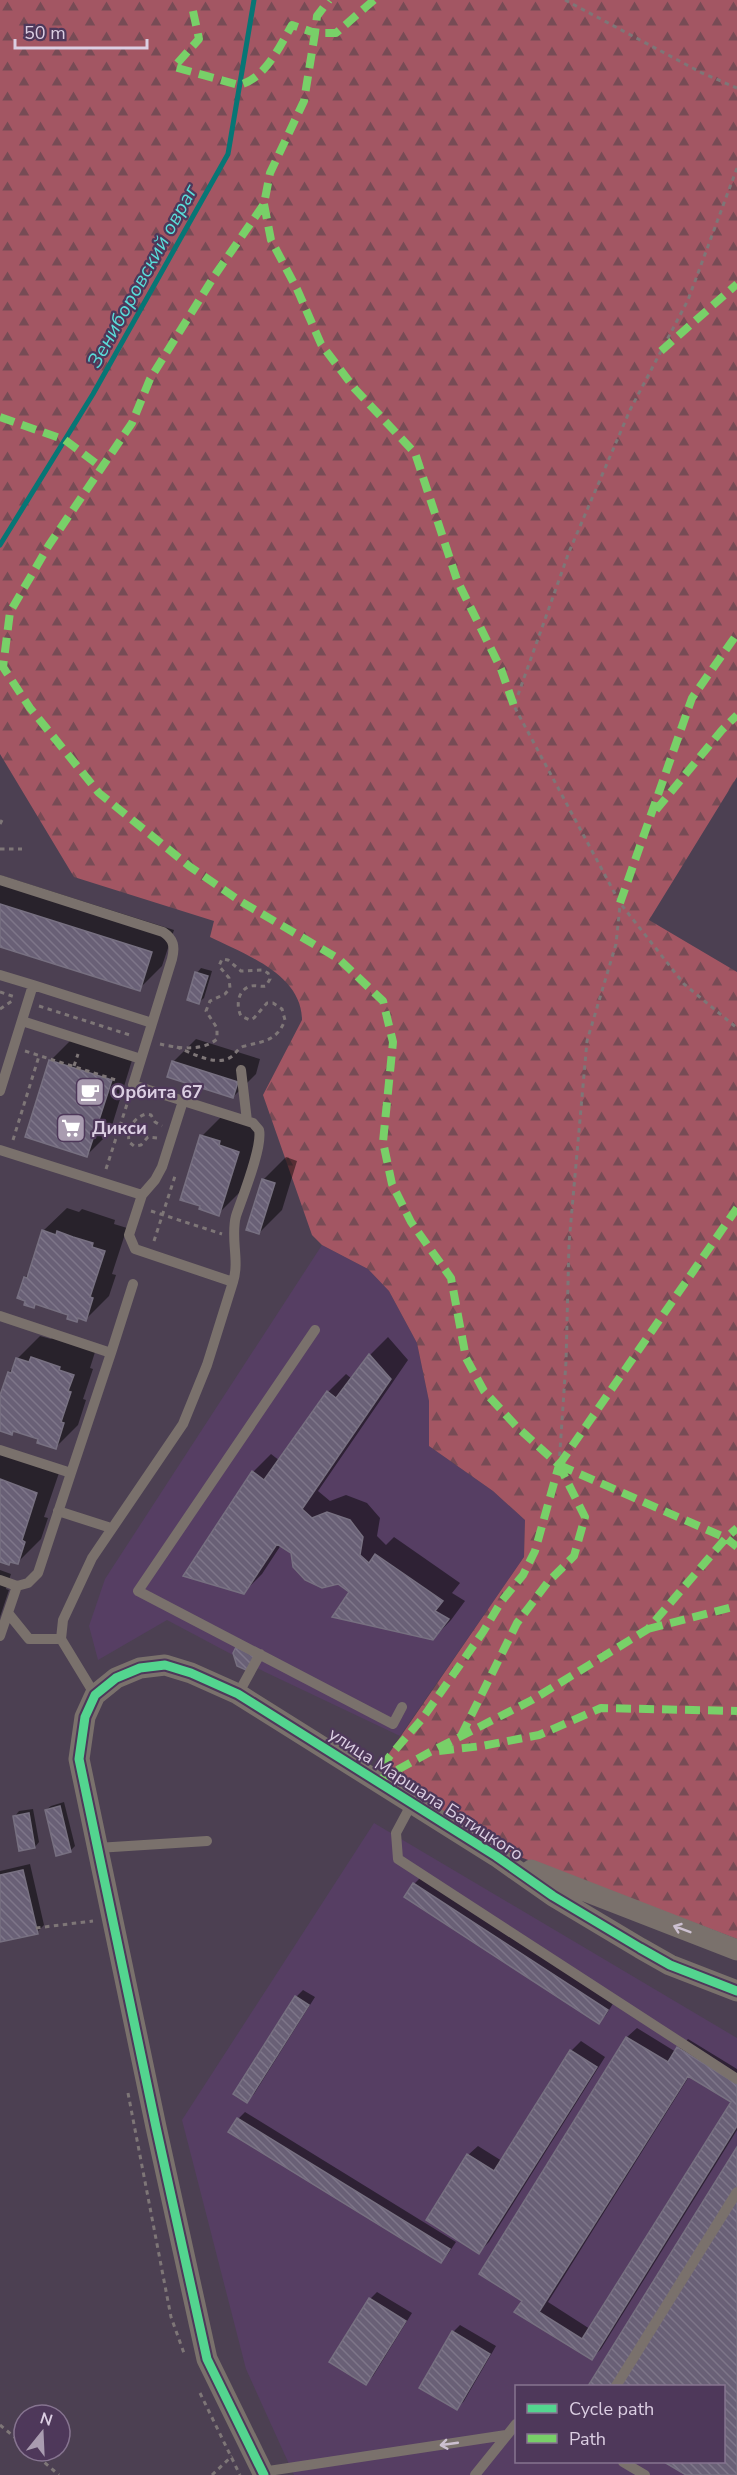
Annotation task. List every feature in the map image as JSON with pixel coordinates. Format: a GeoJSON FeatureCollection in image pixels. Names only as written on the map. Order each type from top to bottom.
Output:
{"type":"FeatureCollection","features":[{"type":"Feature","properties":{"kind":"street","name":"улица Маршала Батицкого"},"geometry":{"type":"LineString","coordinates":[[95,1695],[116,1678],[140,1668],[165,1665],[191,1673],[238,1694],[377,1781],[411,1805],[496,1856],[553,1896],[660,1959],[707,1981],[737,1991]]}},
{"type":"Feature","properties":{"kind":"street"},"geometry":{"type":"LineString","coordinates":[[95,1695],[85,1717],[79,1759],[156,2127],[207,2360],[263,2473]]}},
{"type":"Feature","properties":{"kind":"street","name":"улица Маршала Батицкого"},"geometry":{"type":"LineString","coordinates":[[496,1856],[737,1950]]}},
{"type":"Feature","properties":{"kind":"lane"},"geometry":{"type":"LineString","coordinates":[[0,880],[168,935],[174,950],[133,1085],[247,1121],[256,1126],[260,1136],[236,1218],[234,1238],[237,1268],[207,1365],[183,1424],[92,1558],[63,1620],[61,1639],[95,1695]]}},
{"type":"Feature","properties":{"kind":"lane"},"geometry":{"type":"LineString","coordinates":[[0,975],[152,1023]]}},
{"type":"Feature","properties":{"kind":"lane"},"geometry":{"type":"LineString","coordinates":[[0,1091],[4,1065],[14,1048],[33,986]]}},
{"type":"Feature","properties":{"kind":"lane"},"geometry":{"type":"LineString","coordinates":[[22,1021],[141,1059]]}},
{"type":"Feature","properties":{"kind":"lane"},"geometry":{"type":"LineString","coordinates":[[241,1070],[240,1091],[247,1121]]}},
{"type":"Feature","properties":{"kind":"lane"},"geometry":{"type":"LineString","coordinates":[[183,1101],[158,1176],[142,1195],[129,1235],[130,1241],[135,1249],[150,1256],[233,1282]]}},
{"type":"Feature","properties":{"kind":"lane"},"geometry":{"type":"LineString","coordinates":[[4,1152],[142,1195]]}},
{"type":"Feature","properties":{"kind":"lane"},"geometry":{"type":"LineString","coordinates":[[0,1580],[17,1586],[28,1583],[38,1573],[133,1284]]}},
{"type":"Feature","properties":{"kind":"lane"},"geometry":{"type":"LineString","coordinates":[[0,1316],[111,1353]]}},
{"type":"Feature","properties":{"kind":"lane"},"geometry":{"type":"LineString","coordinates":[[315,1330],[138,1591],[393,1724],[402,1707]]}},
{"type":"Feature","properties":{"kind":"lane"},"geometry":{"type":"LineString","coordinates":[[0,1450],[71,1473]]}},
{"type":"Feature","properties":{"kind":"lane"},"geometry":{"type":"LineString","coordinates":[[58,1511],[111,1528]]}},
{"type":"Feature","properties":{"kind":"lane"},"geometry":{"type":"LineString","coordinates":[[0,1636],[17,1586]]}},
{"type":"Feature","properties":{"kind":"lane"},"geometry":{"type":"LineString","coordinates":[[8,1613],[29,1639],[61,1639]]}},
{"type":"Feature","properties":{"kind":"lane"},"geometry":{"type":"LineString","coordinates":[[238,1694],[260,1654]]}},
{"type":"Feature","properties":{"kind":"lane"},"geometry":{"type":"LineString","coordinates":[[411,1805],[396,1833],[398,1859],[737,2079]]}},
{"type":"Feature","properties":{"kind":"lane"},"geometry":{"type":"LineString","coordinates":[[97,1848],[207,1841]]}},
{"type":"Feature","properties":{"kind":"lane"},"geometry":{"type":"LineString","coordinates":[[617,2385],[737,2192]]}},
{"type":"Feature","properties":{"kind":"lane"},"geometry":{"type":"LineString","coordinates":[[475,2475],[515,2425]]}},
{"type":"Feature","properties":{"kind":"lane"},"geometry":{"type":"LineString","coordinates":[[263,2473],[506,2435]]}},
{"type":"Feature","properties":{"kind":"lane"},"geometry":{"type":"LineString","coordinates":[[625,2463],[645,2475]]}},
{"type":"Feature","properties":{"kind":"path"},"geometry":{"type":"LineString","coordinates":[[565,0],[702,73],[737,88]]}},
{"type":"Feature","properties":{"kind":"path"},"geometry":{"type":"LineString","coordinates":[[737,168],[688,300],[630,411],[569,552],[514,706],[620,903],[684,984],[737,1028]]}},
{"type":"Feature","properties":{"kind":"path"},"geometry":{"type":"LineString","coordinates":[[0,849],[22,849]]}},
{"type":"Feature","properties":{"kind":"path"},"geometry":{"type":"LineString","coordinates":[[559,1465],[566,1362],[569,1243],[586,1041],[616,944],[620,903]]}},
{"type":"Feature","properties":{"kind":"path"},"geometry":{"type":"LineString","coordinates":[[28,1003],[220,1061],[232,1057],[242,1047],[260,1044],[275,1037],[285,1020],[282,1009],[273,1003],[267,1003],[250,1020],[242,1016],[238,1004],[243,991],[250,987],[266,986],[270,975],[262,970],[241,971],[228,960],[221,961],[219,967],[229,978],[230,988],[225,994],[210,1001],[206,1011],[208,1018],[217,1028],[217,1039],[202,1046],[177,1047]]}},
{"type":"Feature","properties":{"kind":"path"},"geometry":{"type":"LineString","coordinates":[[0,992],[16,998]]}},
{"type":"Feature","properties":{"kind":"path"},"geometry":{"type":"LineString","coordinates":[[14,1048],[133,1085],[102,1182]]}},
{"type":"Feature","properties":{"kind":"path"},"geometry":{"type":"LineString","coordinates":[[4,1152],[39,1056]]}},
{"type":"Feature","properties":{"kind":"path"},"geometry":{"type":"LineString","coordinates":[[170,1142],[149,1137],[141,1145],[134,1146],[129,1142],[129,1131],[134,1121],[146,1114],[152,1116],[157,1124],[174,1130]]}},
{"type":"Feature","properties":{"kind":"path"},"geometry":{"type":"LineString","coordinates":[[150,1256],[177,1171]]}},
{"type":"Feature","properties":{"kind":"path"},"geometry":{"type":"LineString","coordinates":[[138,1207],[234,1238]]}},
{"type":"Feature","properties":{"kind":"path"},"geometry":{"type":"LineString","coordinates":[[36,1928],[93,1921]]}},
{"type":"Feature","properties":{"kind":"path"},"geometry":{"type":"LineString","coordinates":[[0,2425],[12,2435]]}},
{"type":"Feature","properties":{"kind":"path"},"geometry":{"type":"LineString","coordinates":[[213,2475],[246,2442]]}},
{"type":"Feature","properties":{"kind":"path"},"geometry":{"type":"LineString","coordinates":[[45,2463],[59,2475]]}},
{"type":"Feature","properties":{"kind":"shaded area"},"geometry":{"type":"Polygon","coordinates":[[[322,1245],[368,1269],[389,1291],[417,1343],[429,1401],[429,1446],[493,1491],[525,1520],[524,1557],[400,1736],[265,1672],[167,1620],[98,1660],[89,1626],[105,1579],[322,1245]]]}},
{"type":"Feature","properties":{"kind":"shaded area"},"geometry":{"type":"Polygon","coordinates":[[[374,1823],[737,2038],[737,2475],[294,2475],[246,2369],[182,2120],[374,1823]]]}},
{"type":"Feature","properties":{"kind":"green space"},"geometry":{"type":"Polygon","coordinates":[[[0,0],[737,0],[737,777],[649,920],[737,972],[737,1939],[515,1855],[389,1785],[381,1765],[524,1557],[525,1520],[493,1491],[429,1446],[429,1401],[417,1343],[389,1291],[368,1269],[322,1245],[312,1235],[263,1095],[302,1020],[299,1004],[292,990],[269,968],[210,937],[214,921],[74,877],[0,754],[0,0]]]}},
{"type":"Feature","properties":{"kind":"building"},"geometry":{"type":"Polygon","coordinates":[[[0,904],[152,952],[140,991],[0,947],[0,904]]]}},
{"type":"Feature","properties":{"kind":"building"},"geometry":{"type":"Polygon","coordinates":[[[195,972],[208,976],[199,1004],[187,1000],[195,972]]]}},
{"type":"Feature","properties":{"kind":"building"},"geometry":{"type":"Polygon","coordinates":[[[49,1060],[112,1080],[87,1157],[25,1137],[49,1060]]]}},
{"type":"Feature","properties":{"kind":"building"},"geometry":{"type":"Polygon","coordinates":[[[172,1061],[238,1082],[233,1098],[167,1077],[172,1061]]]}},
{"type":"Feature","properties":{"kind":"building"},"geometry":{"type":"Polygon","coordinates":[[[200,1135],[220,1141],[219,1145],[239,1152],[219,1216],[199,1209],[200,1206],[180,1200],[200,1135]]]}},
{"type":"Feature","properties":{"kind":"building"},"geometry":{"type":"Polygon","coordinates":[[[262,1179],[275,1183],[259,1234],[246,1230],[262,1179]]]}},
{"type":"Feature","properties":{"kind":"building"},"geometry":{"type":"Polygon","coordinates":[[[42,1230],[56,1235],[57,1231],[93,1243],[92,1247],[105,1251],[90,1297],[93,1298],[86,1321],[78,1318],[77,1322],[67,1319],[68,1315],[35,1304],[34,1308],[24,1305],[25,1301],[17,1298],[24,1277],[27,1278],[42,1230]]]}},
{"type":"Feature","properties":{"kind":"building"},"geometry":{"type":"Polygon","coordinates":[[[369,1354],[391,1379],[302,1509],[312,1518],[327,1512],[350,1520],[363,1537],[360,1555],[369,1563],[375,1554],[443,1601],[435,1611],[449,1619],[433,1640],[332,1617],[349,1592],[338,1584],[322,1588],[305,1580],[293,1567],[291,1553],[277,1544],[244,1594],[183,1576],[252,1471],[264,1480],[327,1391],[336,1398],[369,1354]]]}},
{"type":"Feature","properties":{"kind":"building"},"geometry":{"type":"Polygon","coordinates":[[[31,1357],[60,1367],[59,1370],[74,1375],[68,1391],[71,1392],[61,1422],[64,1423],[56,1449],[37,1443],[38,1439],[13,1431],[12,1435],[0,1431],[0,1395],[8,1372],[11,1373],[16,1358],[29,1362],[31,1357]]]}},
{"type":"Feature","properties":{"kind":"building"},"geometry":{"type":"Polygon","coordinates":[[[0,1479],[37,1493],[22,1540],[25,1542],[18,1564],[10,1562],[9,1565],[0,1562],[0,1479]]]}},
{"type":"Feature","properties":{"kind":"building"},"geometry":{"type":"Polygon","coordinates":[[[236,1647],[261,1659],[253,1673],[237,1666],[233,1653],[236,1647]]]}},
{"type":"Feature","properties":{"kind":"building"},"geometry":{"type":"Polygon","coordinates":[[[60,1806],[71,1852],[56,1856],[45,1810],[60,1806]]]}},
{"type":"Feature","properties":{"kind":"building"},"geometry":{"type":"Polygon","coordinates":[[[29,1813],[35,1848],[19,1851],[13,1816],[29,1813]]]}},
{"type":"Feature","properties":{"kind":"building"},"geometry":{"type":"Polygon","coordinates":[[[23,1870],[38,1934],[0,1942],[0,1875],[23,1870]]]}},
{"type":"Feature","properties":{"kind":"building"},"geometry":{"type":"Polygon","coordinates":[[[413,1883],[608,2010],[599,2024],[404,1897],[413,1883]]]}},
{"type":"Feature","properties":{"kind":"building"},"geometry":{"type":"Polygon","coordinates":[[[295,1996],[309,2005],[247,2103],[233,2094],[295,1996]]]}},
{"type":"Feature","properties":{"kind":"building"},"geometry":{"type":"Polygon","coordinates":[[[626,2037],[668,2062],[677,2047],[737,2084],[737,2126],[592,2360],[514,2312],[522,2301],[479,2274],[626,2037]],[[688,2076],[539,2312],[582,2339],[731,2102],[688,2076]]]}},
{"type":"Feature","properties":{"kind":"building"},"geometry":{"type":"Polygon","coordinates":[[[570,2050],[597,2067],[479,2254],[426,2220],[467,2154],[494,2171],[570,2050]]]}},
{"type":"Feature","properties":{"kind":"building"},"geometry":{"type":"Polygon","coordinates":[[[237,2118],[450,2249],[441,2263],[228,2132],[237,2118]]]}},
{"type":"Feature","properties":{"kind":"building"},"geometry":{"type":"Polygon","coordinates":[[[737,2147],[737,2475],[686,2475],[666,2463],[725,2463],[725,2385],[589,2385],[737,2147]]]}},
{"type":"Feature","properties":{"kind":"building"},"geometry":{"type":"Polygon","coordinates":[[[369,2298],[406,2321],[366,2385],[329,2362],[369,2298]]]}},
{"type":"Feature","properties":{"kind":"building"},"geometry":{"type":"Polygon","coordinates":[[[452,2331],[490,2354],[457,2410],[419,2388],[452,2331]]]}},
{"type":"Feature","properties":{"kind":"waterway","name":"Зениборовский овраг"},"geometry":{"type":"LineString","coordinates":[[0,545],[93,394],[228,154],[254,0]]}},
{"type":"Feature","properties":{"kind":"marked path"},"geometry":{"type":"LineString","coordinates":[[193,11],[199,39],[174,67],[239,85],[248,82],[264,69],[277,52],[292,25],[315,33],[317,16],[329,0]]}},
{"type":"Feature","properties":{"kind":"marked path"},"geometry":{"type":"LineString","coordinates":[[374,0],[336,33],[315,33],[304,101],[270,173],[264,204],[215,275],[150,379],[132,423],[49,545],[10,612],[3,667],[30,708],[99,793],[189,866],[240,901],[339,959],[383,1001],[393,1042],[383,1142],[392,1184],[411,1222],[451,1278],[466,1358],[484,1391],[517,1427],[559,1465],[535,1551],[523,1575],[501,1602],[483,1632],[422,1719],[389,1757],[377,1781]]}},
{"type":"Feature","properties":{"kind":"marked path"},"geometry":{"type":"LineString","coordinates":[[264,204],[271,240],[297,289],[321,344],[355,389],[415,453],[457,580],[501,669],[514,706]]}},
{"type":"Feature","properties":{"kind":"marked path"},"geometry":{"type":"LineString","coordinates":[[661,351],[737,284]]}},
{"type":"Feature","properties":{"kind":"marked path"},"geometry":{"type":"LineString","coordinates":[[0,417],[65,440],[101,467]]}},
{"type":"Feature","properties":{"kind":"marked path"},"geometry":{"type":"LineString","coordinates":[[620,903],[692,698],[737,634]]}},
{"type":"Feature","properties":{"kind":"marked path"},"geometry":{"type":"LineString","coordinates":[[656,810],[737,715]]}},
{"type":"Feature","properties":{"kind":"marked path"},"geometry":{"type":"LineString","coordinates":[[559,1465],[737,1208]]}},
{"type":"Feature","properties":{"kind":"marked path"},"geometry":{"type":"LineString","coordinates":[[559,1465],[726,1538],[737,1547]]}},
{"type":"Feature","properties":{"kind":"marked path"},"geometry":{"type":"LineString","coordinates":[[461,1736],[517,1623],[548,1582],[574,1556],[585,1517],[559,1465]]}},
{"type":"Feature","properties":{"kind":"marked path"},"geometry":{"type":"LineString","coordinates":[[377,1781],[532,1700],[648,1629],[737,1528]]}},
{"type":"Feature","properties":{"kind":"marked path"},"geometry":{"type":"LineString","coordinates":[[648,1629],[737,1606]]}},
{"type":"Feature","properties":{"kind":"marked path"},"geometry":{"type":"LineString","coordinates":[[439,1751],[482,1746],[539,1735],[601,1708],[737,1711]]}},
{"type":"Feature","properties":{"kind":"cycle path"},"geometry":{"type":"LineString","coordinates":[[264,2475],[207,2359],[156,2127],[79,1759],[85,1717],[95,1695],[116,1678],[140,1668],[165,1665],[191,1673],[238,1694],[496,1856],[553,1896],[640,1948],[670,1965],[737,1991]]}},
{"type":"Feature","properties":{"kind":"place","name":"Орбита 67"},"geometry":{"type":"Point","coordinates":[90,1092]}},
{"type":"Feature","properties":{"kind":"place","name":"Дикси"},"geometry":{"type":"Point","coordinates":[71,1128]}}]}
